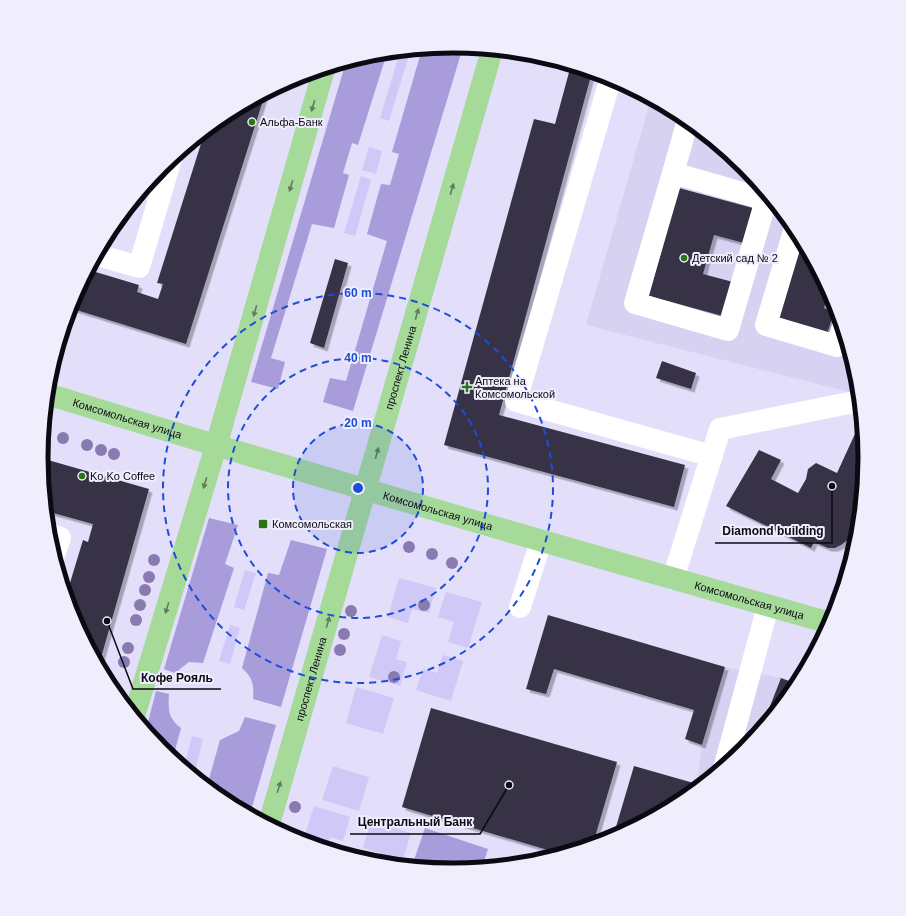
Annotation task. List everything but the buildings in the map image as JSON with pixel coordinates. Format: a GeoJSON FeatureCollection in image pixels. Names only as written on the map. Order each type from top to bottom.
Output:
{"type":"FeatureCollection","features":[{"type":"Feature","properties":{"kind":"main road","name":"проспект Ленина"},"geometry":{"type":"LineString","coordinates":[[270,819],[366,490],[491,55]]}},
{"type":"Feature","properties":{"kind":"main road"},"geometry":{"type":"LineString","coordinates":[[136,710],[216,446],[323,74]]}},
{"type":"Feature","properties":{"kind":"main road","name":"Комсомольская улица"},"geometry":{"type":"LineString","coordinates":[[53,396],[366,490],[823,621]]}},
{"type":"Feature","properties":{"kind":"lane"},"geometry":{"type":"LineString","coordinates":[[609,84],[516,401],[712,456]]}},
{"type":"Feature","properties":{"kind":"lane"},"geometry":{"type":"LineString","coordinates":[[686,127],[635,303],[728,330],[769,205]]}},
{"type":"Feature","properties":{"kind":"lane"},"geometry":{"type":"LineString","coordinates":[[101,256],[139,267],[167,172]]}},
{"type":"Feature","properties":{"kind":"lane"},"geometry":{"type":"LineString","coordinates":[[673,173],[764,199]]}},
{"type":"Feature","properties":{"kind":"lane"},"geometry":{"type":"LineString","coordinates":[[792,237],[766,325],[837,346],[840,337]]}},
{"type":"Feature","properties":{"kind":"lane"},"geometry":{"type":"LineString","coordinates":[[673,579],[720,429],[854,402]]}},
{"type":"Feature","properties":{"kind":"lane"},"geometry":{"type":"LineString","coordinates":[[56,537],[60,538],[58,544]]}},
{"type":"Feature","properties":{"kind":"lane"},"geometry":{"type":"LineString","coordinates":[[520,607],[541,541]]}},
{"type":"Feature","properties":{"kind":"lane"},"geometry":{"type":"LineString","coordinates":[[728,755],[768,606]]}},
{"type":"Feature","properties":{"kind":"shaded area"},"geometry":{"type":"Polygon","coordinates":[[[461,53],[353,411],[323,402],[330,378],[346,381],[387,241],[367,234],[381,184],[390,185],[399,154],[392,152],[420,54],[461,53]]]}},
{"type":"Feature","properties":{"kind":"shaded area"},"geometry":{"type":"Polygon","coordinates":[[[399,56],[408,58],[389,121],[380,118],[399,56]]]}},
{"type":"Feature","properties":{"kind":"shaded area"},"geometry":{"type":"Polygon","coordinates":[[[385,59],[358,145],[352,143],[343,173],[349,175],[334,228],[312,224],[271,358],[285,362],[278,389],[251,382],[344,68],[385,59]]]}},
{"type":"Feature","properties":{"kind":"shaded area"},"geometry":{"type":"Polygon","coordinates":[[[650,104],[678,121],[720,154],[757,191],[790,233],[816,279],[837,328],[853,393],[586,325],[650,104]]]}},
{"type":"Feature","properties":{"kind":"shaded area"},"geometry":{"type":"Polygon","coordinates":[[[369,147],[382,151],[376,174],[362,170],[369,147]]]}},
{"type":"Feature","properties":{"kind":"shaded area"},"geometry":{"type":"Polygon","coordinates":[[[361,176],[371,180],[355,236],[344,233],[361,176]]]}},
{"type":"Feature","properties":{"kind":"shaded area"},"geometry":{"type":"Polygon","coordinates":[[[209,518],[238,525],[225,564],[234,568],[203,663],[189,662],[175,673],[164,669],[209,518]]]}},
{"type":"Feature","properties":{"kind":"shaded area"},"geometry":{"type":"Polygon","coordinates":[[[291,540],[327,549],[281,707],[253,699],[251,678],[242,668],[268,573],[279,575],[291,540]]]}},
{"type":"Feature","properties":{"kind":"shaded area"},"geometry":{"type":"Polygon","coordinates":[[[245,570],[256,573],[244,610],[234,607],[245,570]]]}},
{"type":"Feature","properties":{"kind":"shaded area"},"geometry":{"type":"Polygon","coordinates":[[[399,578],[436,588],[429,613],[412,609],[408,623],[388,617],[399,578]]]}},
{"type":"Feature","properties":{"kind":"shaded area"},"geometry":{"type":"Polygon","coordinates":[[[446,592],[482,602],[468,648],[448,642],[454,622],[438,617],[446,592]]]}},
{"type":"Feature","properties":{"kind":"shaded area"},"geometry":{"type":"Polygon","coordinates":[[[230,625],[240,628],[230,664],[219,661],[230,625]]]}},
{"type":"Feature","properties":{"kind":"shaded area"},"geometry":{"type":"Polygon","coordinates":[[[382,635],[401,641],[396,659],[407,662],[400,686],[369,677],[382,635]]]}},
{"type":"Feature","properties":{"kind":"shaded area"},"geometry":{"type":"Polygon","coordinates":[[[443,655],[463,661],[451,701],[416,690],[423,669],[437,673],[443,655]]]}},
{"type":"Feature","properties":{"kind":"shaded area"},"geometry":{"type":"Polygon","coordinates":[[[725,667],[781,678],[774,705],[739,744],[697,781],[702,745],[725,667]]]}},
{"type":"Feature","properties":{"kind":"shaded area"},"geometry":{"type":"Polygon","coordinates":[[[356,687],[394,698],[383,734],[346,723],[356,687]]]}},
{"type":"Feature","properties":{"kind":"shaded area"},"geometry":{"type":"Polygon","coordinates":[[[156,691],[169,694],[171,717],[181,728],[175,751],[167,744],[148,723],[156,691]]]}},
{"type":"Feature","properties":{"kind":"shaded area"},"geometry":{"type":"Polygon","coordinates":[[[245,717],[276,725],[251,810],[208,781],[220,740],[239,731],[245,717]]]}},
{"type":"Feature","properties":{"kind":"shaded area"},"geometry":{"type":"Polygon","coordinates":[[[192,736],[203,739],[195,770],[186,762],[192,736]]]}},
{"type":"Feature","properties":{"kind":"shaded area"},"geometry":{"type":"Polygon","coordinates":[[[333,766],[369,777],[359,811],[322,800],[333,766]]]}},
{"type":"Feature","properties":{"kind":"shaded area"},"geometry":{"type":"Polygon","coordinates":[[[314,806],[350,817],[343,841],[330,837],[328,843],[305,835],[314,806]]]}},
{"type":"Feature","properties":{"kind":"shaded area"},"geometry":{"type":"Polygon","coordinates":[[[371,821],[411,833],[403,860],[378,856],[379,853],[363,848],[371,821]]]}},
{"type":"Feature","properties":{"kind":"shaded area"},"geometry":{"type":"Polygon","coordinates":[[[425,828],[488,849],[484,862],[453,863],[414,861],[425,828]]]}},
{"type":"Feature","properties":{"kind":"place","name":"Альфа-Банк"},"geometry":{"type":"Point","coordinates":[252,122]}},
{"type":"Feature","properties":{"kind":"place","name":"Детский сад № 2"},"geometry":{"type":"Point","coordinates":[684,258]}},
{"type":"Feature","properties":{"kind":"place","name":"Аптека на Комсомольской"},"geometry":{"type":"Point","coordinates":[467,387]}},
{"type":"Feature","properties":{"kind":"place","name":"Ko Ko Coffee"},"geometry":{"type":"Point","coordinates":[82,476]}},
{"type":"Feature","properties":{"kind":"place","name":"Diamond building"},"geometry":{"type":"Point","coordinates":[832,486]}},
{"type":"Feature","properties":{"kind":"place","name":"Комсомольская"},"geometry":{"type":"Point","coordinates":[263,524]}},
{"type":"Feature","properties":{"kind":"place","name":"Кофе Рояль"},"geometry":{"type":"Point","coordinates":[107,621]}},
{"type":"Feature","properties":{"kind":"place","name":"Центральный Банк"},"geometry":{"type":"Point","coordinates":[509,785]}}]}
